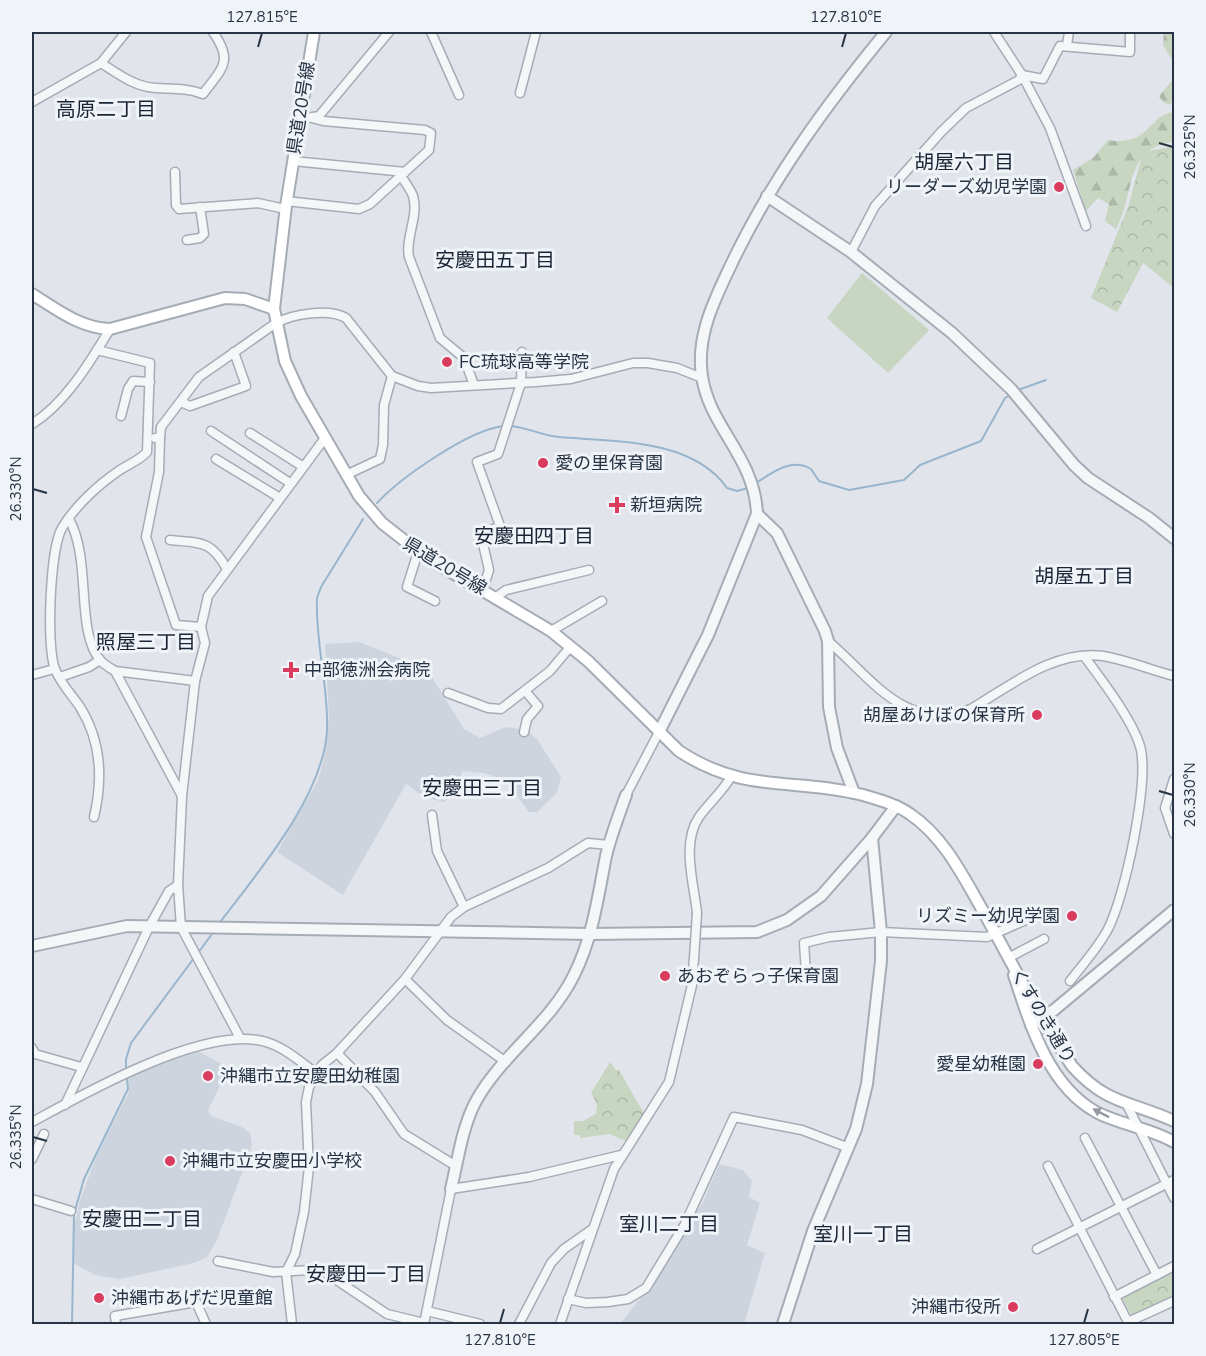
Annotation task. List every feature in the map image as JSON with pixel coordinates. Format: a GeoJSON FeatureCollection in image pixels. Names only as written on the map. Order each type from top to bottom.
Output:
{"type":"FeatureCollection","features":[{"type":"Feature","properties":{"kind":"main road","name":"県道20号線"},"geometry":{"type":"LineString","coordinates":[[314,32],[286,205],[274,309],[285,361],[325,438],[367,508],[402,541],[418,552],[483,589],[571,646],[659,732],[688,756],[731,777],[854,793],[896,806]]}},
{"type":"Feature","properties":{"kind":"main road"},"geometry":{"type":"LineString","coordinates":[[32,294],[71,318],[98,328],[110,329],[225,298],[245,299],[274,309]]}},
{"type":"Feature","properties":{"kind":"main road","name":"くすのき通り"},"geometry":{"type":"LineString","coordinates":[[896,806],[918,820],[950,854],[1058,1046],[1087,1083],[1106,1096],[1174,1121]]}},
{"type":"Feature","properties":{"kind":"main road","name":"くすのき通り"},"geometry":{"type":"LineString","coordinates":[[1008,957],[1031,1025],[1045,1055],[1071,1091],[1095,1111],[1174,1142]]}},
{"type":"Feature","properties":{"kind":"street"},"geometry":{"type":"LineString","coordinates":[[32,102],[101,63],[126,32]]}},
{"type":"Feature","properties":{"kind":"street"},"geometry":{"type":"LineString","coordinates":[[101,63],[137,84],[155,88],[188,89],[203,94],[225,66],[226,59],[213,32]]}},
{"type":"Feature","properties":{"kind":"street"},"geometry":{"type":"LineString","coordinates":[[300,119],[319,116],[389,32]]}},
{"type":"Feature","properties":{"kind":"street"},"geometry":{"type":"LineString","coordinates":[[431,32],[459,95]]}},
{"type":"Feature","properties":{"kind":"street"},"geometry":{"type":"LineString","coordinates":[[520,93],[536,32]]}},
{"type":"Feature","properties":{"kind":"street"},"geometry":{"type":"LineString","coordinates":[[218,1261],[251,1269],[286,1272],[312,1270],[326,1273],[387,1314],[424,1324],[456,1166],[475,1103],[566,991],[590,934],[609,845],[626,795],[708,635],[757,513],[754,484],[715,413],[702,378],[700,358],[706,324],[745,235],[767,195],[840,87],[886,32]]}},
{"type":"Feature","properties":{"kind":"street"},"geometry":{"type":"LineString","coordinates":[[994,32],[1022,75],[1050,128],[1086,226]]}},
{"type":"Feature","properties":{"kind":"street"},"geometry":{"type":"LineString","coordinates":[[1067,45],[1069,32]]}},
{"type":"Feature","properties":{"kind":"street"},"geometry":{"type":"LineString","coordinates":[[1022,75],[1044,79],[1060,46],[1130,52],[1130,32]]}},
{"type":"Feature","properties":{"kind":"street"},"geometry":{"type":"LineString","coordinates":[[851,252],[875,206],[942,131],[966,108],[1018,80],[1022,75]]}},
{"type":"Feature","properties":{"kind":"street"},"geometry":{"type":"LineString","coordinates":[[175,172],[176,205],[179,209],[258,203],[359,209],[370,204],[429,150],[431,133],[312,118]]}},
{"type":"Feature","properties":{"kind":"street"},"geometry":{"type":"LineString","coordinates":[[293,161],[403,174]]}},
{"type":"Feature","properties":{"kind":"street"},"geometry":{"type":"LineString","coordinates":[[403,174],[414,197],[411,234],[407,246],[409,257],[440,338],[464,358],[474,385]]}},
{"type":"Feature","properties":{"kind":"street"},"geometry":{"type":"LineString","coordinates":[[767,195],[851,252],[952,333],[1014,392],[1074,465],[1088,478],[1149,518],[1174,538]]}},
{"type":"Feature","properties":{"kind":"street"},"geometry":{"type":"LineString","coordinates":[[187,240],[200,238],[204,234],[200,207]]}},
{"type":"Feature","properties":{"kind":"street"},"geometry":{"type":"LineString","coordinates":[[201,627],[176,625],[148,550],[147,524],[159,472],[161,427],[199,377],[284,319],[338,313],[359,333],[392,376],[431,388],[571,379],[641,363],[677,368],[702,378]]}},
{"type":"Feature","properties":{"kind":"street"},"geometry":{"type":"LineString","coordinates":[[32,424],[51,411],[98,350],[110,329]]}},
{"type":"Feature","properties":{"kind":"street"},"geometry":{"type":"LineString","coordinates":[[94,817],[101,775],[94,737],[81,709],[54,669],[50,612],[54,563],[58,541],[79,505],[119,470],[144,456],[149,444],[150,382],[150,363],[98,350]]}},
{"type":"Feature","properties":{"kind":"street"},"geometry":{"type":"LineString","coordinates":[[180,402],[190,406],[246,386],[234,352]]}},
{"type":"Feature","properties":{"kind":"street"},"geometry":{"type":"LineString","coordinates":[[483,589],[489,570],[481,535],[500,526],[477,462],[498,454],[521,383],[522,352]]}},
{"type":"Feature","properties":{"kind":"street"},"geometry":{"type":"LineString","coordinates":[[346,475],[380,459],[383,445],[384,405],[392,376]]}},
{"type":"Feature","properties":{"kind":"street"},"geometry":{"type":"LineString","coordinates":[[121,416],[128,389],[133,381],[150,382]]}},
{"type":"Feature","properties":{"kind":"street"},"geometry":{"type":"LineString","coordinates":[[211,431],[290,483]]}},
{"type":"Feature","properties":{"kind":"street"},"geometry":{"type":"LineString","coordinates":[[250,433],[302,466]]}},
{"type":"Feature","properties":{"kind":"street"},"geometry":{"type":"LineString","coordinates":[[149,437],[160,438]]}},
{"type":"Feature","properties":{"kind":"street"},"geometry":{"type":"LineString","coordinates":[[240,1038],[181,927],[178,885],[182,796],[195,681],[205,643],[201,627],[208,596],[302,466],[325,438]]}},
{"type":"Feature","properties":{"kind":"street"},"geometry":{"type":"LineString","coordinates":[[216,459],[280,498]]}},
{"type":"Feature","properties":{"kind":"street"},"geometry":{"type":"LineString","coordinates":[[757,513],[777,533],[820,619],[828,641],[830,706],[837,748],[854,793]]}},
{"type":"Feature","properties":{"kind":"street"},"geometry":{"type":"LineString","coordinates":[[69,519],[76,532],[81,551],[90,638],[100,660],[115,671],[182,796]]}},
{"type":"Feature","properties":{"kind":"street"},"geometry":{"type":"LineString","coordinates":[[170,540],[205,543],[216,549],[227,568]]}},
{"type":"Feature","properties":{"kind":"street"},"geometry":{"type":"LineString","coordinates":[[418,552],[407,587],[435,601]]}},
{"type":"Feature","properties":{"kind":"street"},"geometry":{"type":"LineString","coordinates":[[496,597],[506,590],[589,570]]}},
{"type":"Feature","properties":{"kind":"street"},"geometry":{"type":"LineString","coordinates":[[551,631],[602,601]]}},
{"type":"Feature","properties":{"kind":"street"},"geometry":{"type":"LineString","coordinates":[[828,641],[871,685],[891,699],[939,716],[958,714],[971,709],[1050,663],[1084,656],[1102,656],[1174,676]]}},
{"type":"Feature","properties":{"kind":"street"},"geometry":{"type":"LineString","coordinates":[[448,693],[488,708],[501,709],[526,692],[550,671],[571,646]]}},
{"type":"Feature","properties":{"kind":"street"},"geometry":{"type":"LineString","coordinates":[[1070,981],[1099,945],[1109,928],[1132,847],[1140,798],[1141,751],[1134,732],[1084,656]]}},
{"type":"Feature","properties":{"kind":"street"},"geometry":{"type":"LineString","coordinates":[[60,677],[89,667],[100,660]]}},
{"type":"Feature","properties":{"kind":"street"},"geometry":{"type":"LineString","coordinates":[[32,675],[54,669]]}},
{"type":"Feature","properties":{"kind":"street"},"geometry":{"type":"LineString","coordinates":[[115,671],[195,681]]}},
{"type":"Feature","properties":{"kind":"street"},"geometry":{"type":"LineString","coordinates":[[524,732],[527,719],[538,706],[526,692]]}},
{"type":"Feature","properties":{"kind":"street"},"geometry":{"type":"LineString","coordinates":[[560,1324],[592,1230],[621,1155],[669,1082],[692,985],[697,913],[690,838],[699,817],[731,777]]}},
{"type":"Feature","properties":{"kind":"street"},"geometry":{"type":"LineString","coordinates":[[1174,779],[1165,808],[1174,834]]}},
{"type":"Feature","properties":{"kind":"street"},"geometry":{"type":"LineString","coordinates":[[32,946],[102,930],[149,927],[590,934],[757,932],[773,927],[800,912],[821,896],[872,838],[896,806]]}},
{"type":"Feature","properties":{"kind":"street"},"geometry":{"type":"LineString","coordinates":[[432,815],[437,851],[464,907]]}},
{"type":"Feature","properties":{"kind":"street"},"geometry":{"type":"LineString","coordinates":[[783,1324],[813,1231],[849,1148],[867,1084],[881,961],[881,932],[872,838]]}},
{"type":"Feature","properties":{"kind":"street"},"geometry":{"type":"LineString","coordinates":[[292,1324],[286,1272],[295,1254],[304,1212],[309,1167],[306,1102],[316,1073],[405,979],[451,917],[464,907],[548,868],[588,843],[609,845]]}},
{"type":"Feature","properties":{"kind":"street"},"geometry":{"type":"LineString","coordinates":[[65,1105],[149,927],[169,891],[178,885]]}},
{"type":"Feature","properties":{"kind":"street"},"geometry":{"type":"LineString","coordinates":[[1031,1025],[1043,1018],[1174,910]]}},
{"type":"Feature","properties":{"kind":"street"},"geometry":{"type":"LineString","coordinates":[[806,974],[804,943],[829,937],[881,932],[987,937],[1035,916]]}},
{"type":"Feature","properties":{"kind":"street"},"geometry":{"type":"LineString","coordinates":[[1008,957],[1044,939]]}},
{"type":"Feature","properties":{"kind":"street"},"geometry":{"type":"LineString","coordinates":[[405,979],[447,1020],[506,1062]]}},
{"type":"Feature","properties":{"kind":"street"},"geometry":{"type":"LineString","coordinates":[[32,1122],[135,1071],[199,1045],[240,1038],[259,1040],[278,1047],[316,1073]]}},
{"type":"Feature","properties":{"kind":"street"},"geometry":{"type":"LineString","coordinates":[[32,1048],[35,1054],[81,1067]]}},
{"type":"Feature","properties":{"kind":"street"},"geometry":{"type":"LineString","coordinates":[[337,1053],[375,1092],[404,1134],[456,1166]]}},
{"type":"Feature","properties":{"kind":"street"},"geometry":{"type":"LineString","coordinates":[[1127,1105],[1171,1181],[1174,1197]]}},
{"type":"Feature","properties":{"kind":"street"},"geometry":{"type":"LineString","coordinates":[[568,1299],[586,1303],[608,1302],[628,1299],[646,1288],[685,1224],[734,1117],[802,1130],[849,1148]]}},
{"type":"Feature","properties":{"kind":"street"},"geometry":{"type":"LineString","coordinates":[[32,1159],[44,1134]]}},
{"type":"Feature","properties":{"kind":"street"},"geometry":{"type":"LineString","coordinates":[[1085,1137],[1157,1275]]}},
{"type":"Feature","properties":{"kind":"street"},"geometry":{"type":"LineString","coordinates":[[451,1189],[529,1177],[621,1155]]}},
{"type":"Feature","properties":{"kind":"street"},"geometry":{"type":"LineString","coordinates":[[1048,1166],[1078,1230],[1128,1323],[1174,1303]]}},
{"type":"Feature","properties":{"kind":"street"},"geometry":{"type":"LineString","coordinates":[[1037,1249],[1171,1181]]}},
{"type":"Feature","properties":{"kind":"street"},"geometry":{"type":"LineString","coordinates":[[32,1199],[71,1211]]}},
{"type":"Feature","properties":{"kind":"street"},"geometry":{"type":"LineString","coordinates":[[519,1324],[551,1263],[564,1249],[592,1230]]}},
{"type":"Feature","properties":{"kind":"street"},"geometry":{"type":"LineString","coordinates":[[1114,1297],[1174,1266]]}},
{"type":"Feature","properties":{"kind":"street"},"geometry":{"type":"LineString","coordinates":[[116,1324],[115,1316],[196,1302],[206,1324]]}},
{"type":"Feature","properties":{"kind":"street"},"geometry":{"type":"LineString","coordinates":[[427,1311],[480,1324]]}},
{"type":"Feature","properties":{"kind":"shaded area"},"geometry":{"type":"Polygon","coordinates":[[[359,642],[427,669],[464,729],[480,738],[506,727],[526,730],[537,739],[561,777],[557,793],[537,812],[529,812],[506,780],[483,773],[462,771],[456,793],[444,802],[424,797],[406,784],[343,895],[277,852],[318,780],[324,759],[329,718],[325,644],[359,642]]]}},
{"type":"Feature","properties":{"kind":"shaded area","name":"沖縄市立安慶田小学校"},"geometry":{"type":"Polygon","coordinates":[[[194,1049],[229,1068],[208,1110],[211,1116],[242,1127],[250,1133],[252,1146],[217,1240],[207,1257],[194,1263],[120,1279],[95,1275],[73,1263],[73,1232],[80,1200],[97,1155],[129,1092],[129,1077],[194,1049]]]}},
{"type":"Feature","properties":{"kind":"shaded area"},"geometry":{"type":"Polygon","coordinates":[[[719,1164],[743,1170],[752,1181],[749,1197],[760,1203],[747,1245],[765,1253],[744,1324],[620,1324],[650,1286],[703,1202],[719,1164]]]}},
{"type":"Feature","properties":{"kind":"green space"},"geometry":{"type":"Polygon","coordinates":[[[1164,32],[1174,32],[1174,63],[1163,45],[1164,32]]]}},
{"type":"Feature","properties":{"kind":"green space"},"geometry":{"type":"Polygon","coordinates":[[[1174,78],[1174,96],[1170,105],[1163,102],[1159,96],[1174,78]]]}},
{"type":"Feature","properties":{"kind":"green space"},"geometry":{"type":"Polygon","coordinates":[[[1174,112],[1174,142],[1158,146],[1147,153],[1139,163],[1116,229],[1105,221],[1109,204],[1098,198],[1086,211],[1073,170],[1093,158],[1108,140],[1133,139],[1165,114],[1174,112]]]}},
{"type":"Feature","properties":{"kind":"green space"},"geometry":{"type":"Polygon","coordinates":[[[1174,146],[1174,288],[1143,263],[1117,312],[1091,298],[1128,207],[1143,152],[1174,146]]]}},
{"type":"Feature","properties":{"kind":"green space"},"geometry":{"type":"Polygon","coordinates":[[[862,273],[929,330],[888,373],[827,318],[862,273]]]}},
{"type":"Feature","properties":{"kind":"green space"},"geometry":{"type":"Polygon","coordinates":[[[610,1062],[616,1070],[619,1070],[646,1117],[629,1142],[609,1134],[580,1138],[580,1135],[574,1135],[574,1121],[583,1121],[596,1114],[597,1104],[591,1093],[610,1062]]]}},
{"type":"Feature","properties":{"kind":"green space"},"geometry":{"type":"Polygon","coordinates":[[[1174,1269],[1174,1298],[1135,1315],[1130,1313],[1123,1299],[1124,1294],[1174,1269]]]}},
{"type":"Feature","properties":{"kind":"waterway"},"geometry":{"type":"LineString","coordinates":[[1018,390],[1046,380]]}},
{"type":"Feature","properties":{"kind":"waterway"},"geometry":{"type":"LineString","coordinates":[[756,483],[775,471],[796,465],[811,469],[819,481],[849,490],[904,480],[920,465],[981,441],[1005,398],[1010,395]]}},
{"type":"Feature","properties":{"kind":"waterway"},"geometry":{"type":"LineString","coordinates":[[377,503],[418,468],[436,456],[473,436],[504,426]]}},
{"type":"Feature","properties":{"kind":"waterway"},"geometry":{"type":"LineString","coordinates":[[510,426],[553,436],[627,442],[673,451],[694,460],[712,472],[727,488],[737,491],[748,488]]}},
{"type":"Feature","properties":{"kind":"waterway"},"geometry":{"type":"LineString","coordinates":[[221,921],[287,832],[314,781],[323,756],[327,714],[318,632],[317,598],[321,587],[363,519]]}},
{"type":"Feature","properties":{"kind":"waterway"},"geometry":{"type":"LineString","coordinates":[[198,953],[212,934]]}},
{"type":"Feature","properties":{"kind":"waterway"},"geometry":{"type":"LineString","coordinates":[[126,1071],[126,1059],[131,1043],[194,958]]}},
{"type":"Feature","properties":{"kind":"waterway"},"geometry":{"type":"LineString","coordinates":[[72,1324],[74,1214],[84,1179],[128,1089],[127,1077]]}},
{"type":"Feature","properties":{"kind":"place","name":"リーダーズ幼児学園"},"geometry":{"type":"Point","coordinates":[1059,187]}},
{"type":"Feature","properties":{"kind":"place","name":"FC琉球高等学院"},"geometry":{"type":"Point","coordinates":[447,362]}},
{"type":"Feature","properties":{"kind":"place","name":"愛の里保育園"},"geometry":{"type":"Point","coordinates":[543,463]}},
{"type":"Feature","properties":{"kind":"place","name":"新垣病院"},"geometry":{"type":"Point","coordinates":[617,505]}},
{"type":"Feature","properties":{"kind":"place","name":"中部徳洲会病院"},"geometry":{"type":"Point","coordinates":[291,670]}},
{"type":"Feature","properties":{"kind":"place","name":"胡屋あけぼの保育所"},"geometry":{"type":"Point","coordinates":[1037,715]}},
{"type":"Feature","properties":{"kind":"place","name":"リズミー幼児学園"},"geometry":{"type":"Point","coordinates":[1072,916]}},
{"type":"Feature","properties":{"kind":"place","name":"あおぞらっ子保育園"},"geometry":{"type":"Point","coordinates":[665,976]}},
{"type":"Feature","properties":{"kind":"place","name":"愛星幼稚園"},"geometry":{"type":"Point","coordinates":[1038,1064]}},
{"type":"Feature","properties":{"kind":"place","name":"沖縄市立安慶田幼稚園"},"geometry":{"type":"Point","coordinates":[208,1076]}},
{"type":"Feature","properties":{"kind":"place","name":"沖縄市立安慶田小学校"},"geometry":{"type":"Point","coordinates":[170,1161]}},
{"type":"Feature","properties":{"kind":"place","name":"沖縄市あげだ児童館"},"geometry":{"type":"Point","coordinates":[99,1298]}},
{"type":"Feature","properties":{"kind":"place","name":"沖縄市役所"},"geometry":{"type":"Point","coordinates":[1013,1307]}},
{"type":"Feature","properties":{"kind":"district","name":"高原二丁目"},"geometry":{"type":"Point","coordinates":[106,109]}},
{"type":"Feature","properties":{"kind":"district","name":"胡屋六丁目"},"geometry":{"type":"Point","coordinates":[964,162]}},
{"type":"Feature","properties":{"kind":"district","name":"安慶田五丁目"},"geometry":{"type":"Point","coordinates":[495,260]}},
{"type":"Feature","properties":{"kind":"district","name":"安慶田四丁目"},"geometry":{"type":"Point","coordinates":[534,536]}},
{"type":"Feature","properties":{"kind":"district","name":"胡屋五丁目"},"geometry":{"type":"Point","coordinates":[1084,576]}},
{"type":"Feature","properties":{"kind":"district","name":"照屋三丁目"},"geometry":{"type":"Point","coordinates":[146,642]}},
{"type":"Feature","properties":{"kind":"district","name":"安慶田三丁目"},"geometry":{"type":"Point","coordinates":[482,788]}},
{"type":"Feature","properties":{"kind":"district","name":"安慶田二丁目"},"geometry":{"type":"Point","coordinates":[142,1219]}},
{"type":"Feature","properties":{"kind":"district","name":"室川二丁目"},"geometry":{"type":"Point","coordinates":[669,1224]}},
{"type":"Feature","properties":{"kind":"district","name":"室川一丁目"},"geometry":{"type":"Point","coordinates":[863,1234]}},
{"type":"Feature","properties":{"kind":"district","name":"安慶田一丁目"},"geometry":{"type":"Point","coordinates":[366,1274]}}]}
